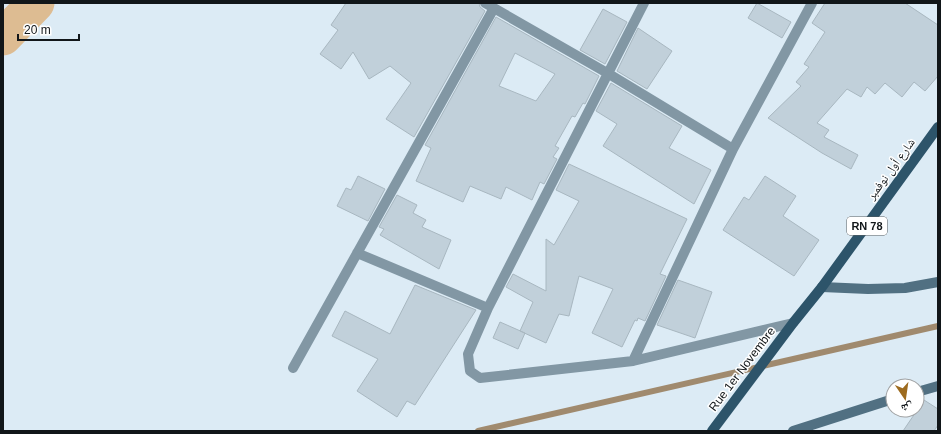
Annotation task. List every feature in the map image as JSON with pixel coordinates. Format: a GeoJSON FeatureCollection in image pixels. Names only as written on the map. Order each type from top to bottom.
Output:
{"type":"FeatureCollection","features":[{"type":"Feature","properties":{"kind":"main road","name":"شارع أول نوفمبر"},"geometry":{"type":"LineString","coordinates":[[793,323],[822,287],[938,127]]}},
{"type":"Feature","properties":{"kind":"main road","name":"Rue 1er Novembre"},"geometry":{"type":"LineString","coordinates":[[712,431],[793,323]]}},
{"type":"Feature","properties":{"kind":"street"},"geometry":{"type":"LineString","coordinates":[[644,3],[488,308],[468,354],[470,371],[480,378],[633,361],[793,323]]}},
{"type":"Feature","properties":{"kind":"street"},"geometry":{"type":"LineString","coordinates":[[633,361],[733,149],[812,3]]}},
{"type":"Feature","properties":{"kind":"street"},"geometry":{"type":"LineString","coordinates":[[293,368],[357,253],[489,5],[609,74],[733,149]]}},
{"type":"Feature","properties":{"kind":"street"},"geometry":{"type":"LineString","coordinates":[[357,253],[488,308]]}},
{"type":"Feature","properties":{"kind":"street"},"geometry":{"type":"LineString","coordinates":[[822,287],[868,290],[905,288],[938,282]]}},
{"type":"Feature","properties":{"kind":"street"},"geometry":{"type":"LineString","coordinates":[[925,390],[938,386]]}},
{"type":"Feature","properties":{"kind":"street"},"geometry":{"type":"LineString","coordinates":[[800,430],[885,402]]}},
{"type":"Feature","properties":{"kind":"building"},"geometry":{"type":"Polygon","coordinates":[[[346,3],[479,3],[480,7],[485,11],[414,137],[386,119],[411,83],[390,66],[369,79],[353,52],[341,69],[320,54],[338,30],[331,25],[346,3]]]}},
{"type":"Feature","properties":{"kind":"building"},"geometry":{"type":"Polygon","coordinates":[[[757,3],[791,22],[782,38],[748,18],[757,3]]]}},
{"type":"Feature","properties":{"kind":"building"},"geometry":{"type":"Polygon","coordinates":[[[825,3],[905,3],[938,25],[938,76],[925,91],[914,82],[902,97],[885,83],[875,94],[867,87],[861,97],[847,89],[817,123],[829,130],[824,137],[858,155],[851,169],[822,153],[768,118],[801,86],[796,82],[809,67],[804,64],[825,32],[812,23],[825,3]]]}},
{"type":"Feature","properties":{"kind":"building"},"geometry":{"type":"Polygon","coordinates":[[[603,9],[627,22],[605,64],[580,50],[603,9]]]}},
{"type":"Feature","properties":{"kind":"building"},"geometry":{"type":"Polygon","coordinates":[[[496,17],[599,76],[585,104],[583,103],[575,117],[572,116],[555,146],[559,148],[553,157],[557,159],[544,184],[540,182],[532,200],[506,187],[501,199],[470,186],[463,202],[416,181],[431,148],[425,145],[496,17]],[[515,53],[499,86],[536,101],[555,74],[515,53]]]}},
{"type":"Feature","properties":{"kind":"building"},"geometry":{"type":"Polygon","coordinates":[[[638,28],[672,51],[647,89],[617,71],[638,28]]]}},
{"type":"Feature","properties":{"kind":"building"},"geometry":{"type":"Polygon","coordinates":[[[611,83],[682,126],[669,148],[711,170],[694,204],[603,146],[617,124],[596,111],[611,83]]]}},
{"type":"Feature","properties":{"kind":"building"},"geometry":{"type":"Polygon","coordinates":[[[569,164],[687,219],[660,274],[666,276],[645,321],[638,318],[637,321],[635,320],[622,347],[592,333],[613,289],[579,276],[569,316],[559,314],[546,343],[520,331],[533,302],[506,287],[513,274],[546,291],[546,239],[554,245],[579,201],[556,190],[569,164]]]}},
{"type":"Feature","properties":{"kind":"building"},"geometry":{"type":"Polygon","coordinates":[[[358,176],[385,189],[368,221],[337,206],[346,188],[351,190],[358,176]]]}},
{"type":"Feature","properties":{"kind":"building"},"geometry":{"type":"Polygon","coordinates":[[[765,176],[796,196],[783,216],[819,240],[794,276],[723,230],[744,197],[749,200],[765,176]]]}},
{"type":"Feature","properties":{"kind":"building"},"geometry":{"type":"Polygon","coordinates":[[[397,195],[417,205],[413,213],[426,220],[422,227],[451,240],[439,269],[380,235],[384,229],[379,227],[397,195]]]}},
{"type":"Feature","properties":{"kind":"building"},"geometry":{"type":"Polygon","coordinates":[[[678,280],[712,292],[695,338],[657,325],[678,280]]]}},
{"type":"Feature","properties":{"kind":"building"},"geometry":{"type":"Polygon","coordinates":[[[415,285],[476,310],[415,405],[407,401],[397,417],[357,391],[378,359],[332,336],[345,311],[390,334],[415,285]]]}},
{"type":"Feature","properties":{"kind":"building"},"geometry":{"type":"Polygon","coordinates":[[[500,322],[525,333],[518,349],[493,338],[500,322]]]}},
{"type":"Feature","properties":{"kind":"building"},"geometry":{"type":"Polygon","coordinates":[[[925,401],[938,409],[938,425],[934,431],[903,431],[912,418],[925,418],[925,401]]]}},
{"type":"Feature","properties":{"kind":"waterway"},"geometry":{"type":"LineString","coordinates":[[3,37],[36,3]]}},
{"type":"Feature","properties":{"kind":"waterway"},"geometry":{"type":"LineString","coordinates":[[478,431],[938,326]]}}]}
